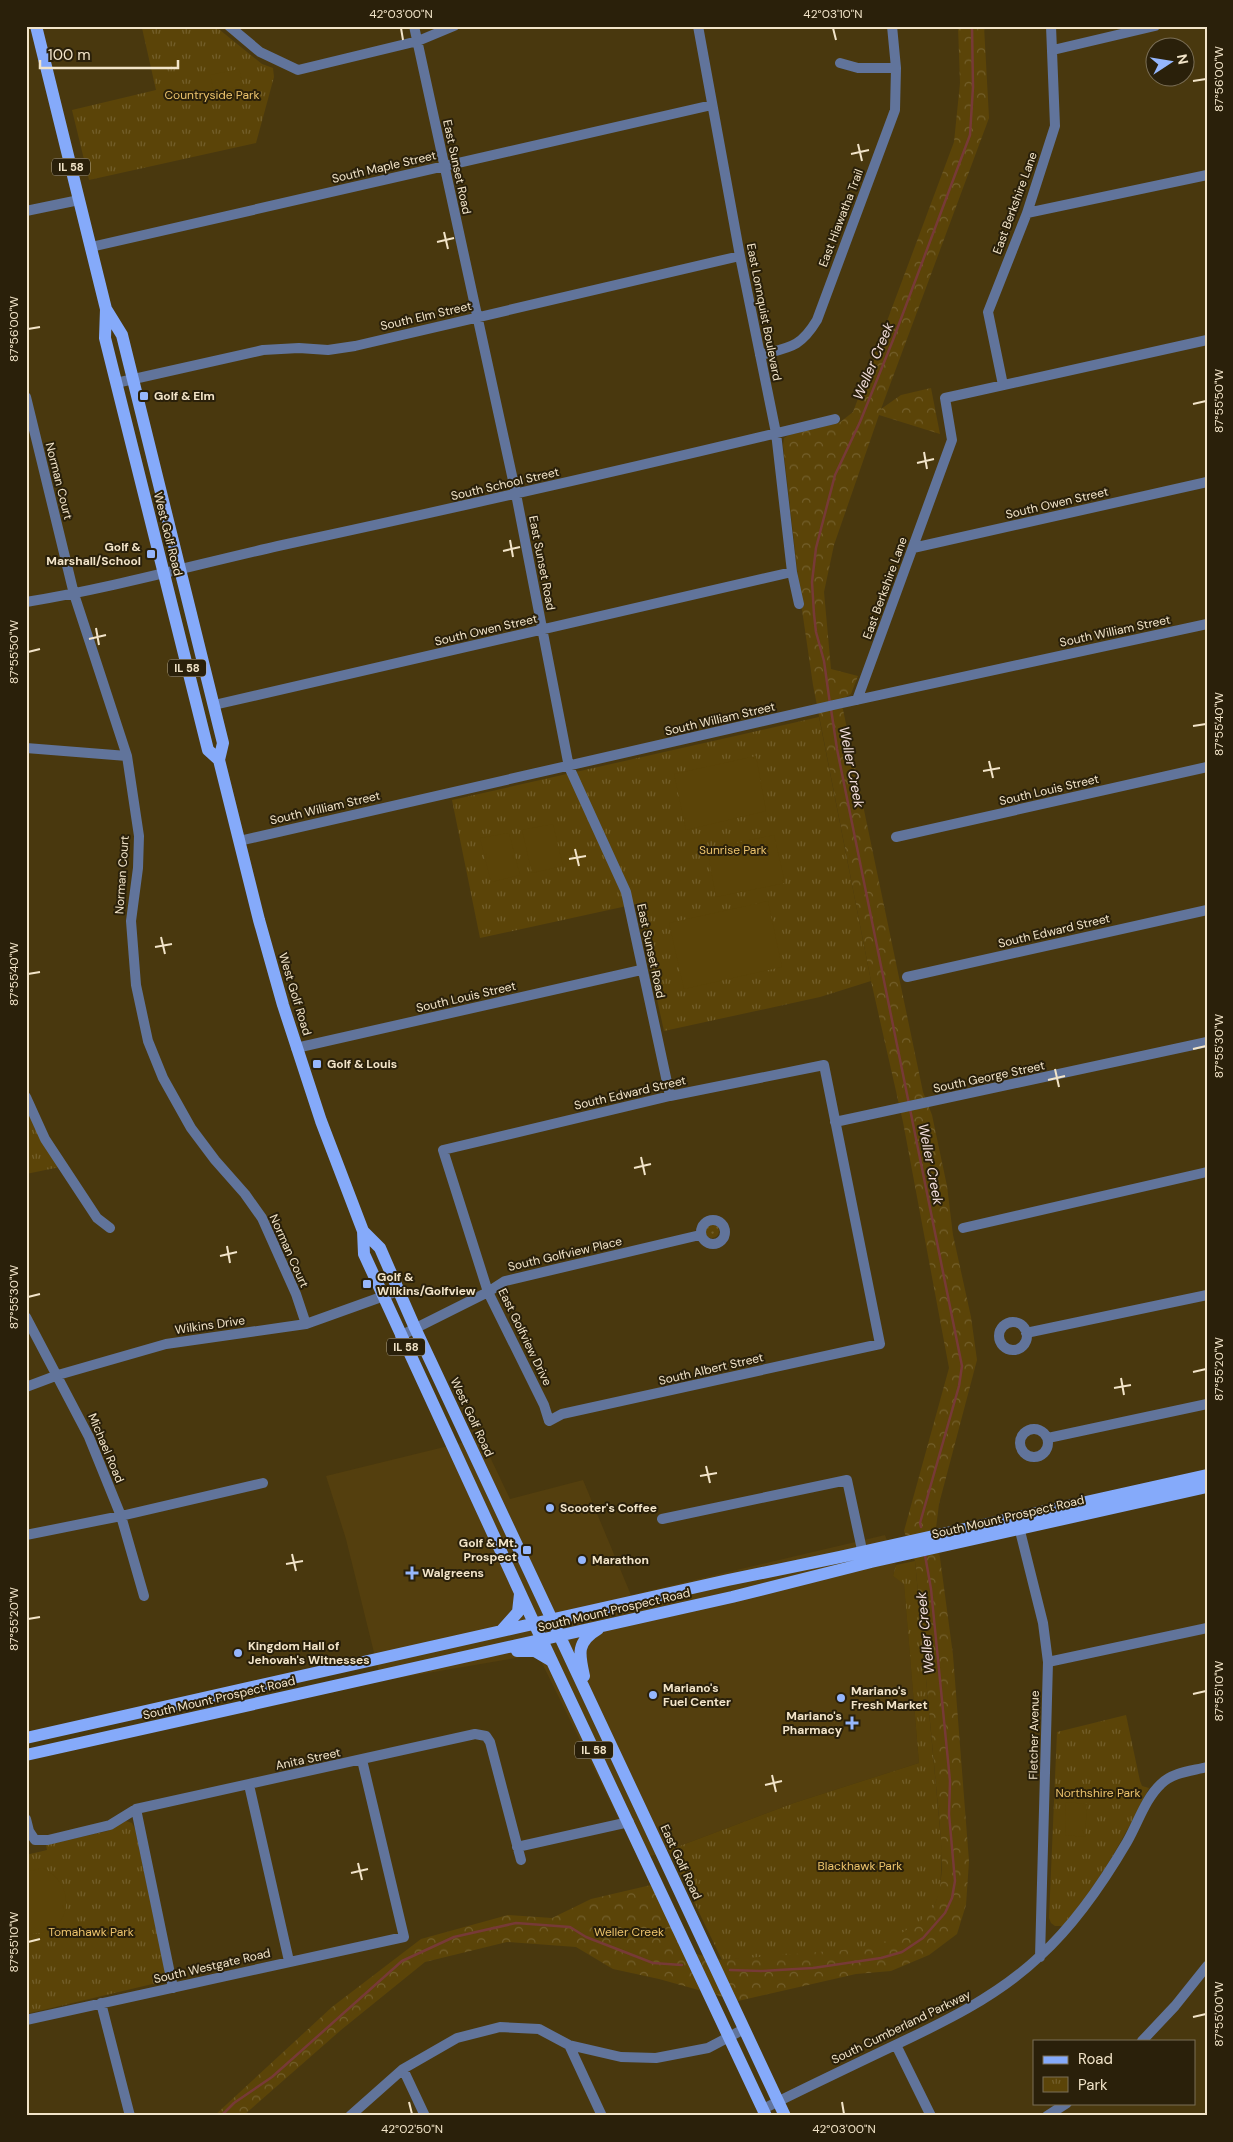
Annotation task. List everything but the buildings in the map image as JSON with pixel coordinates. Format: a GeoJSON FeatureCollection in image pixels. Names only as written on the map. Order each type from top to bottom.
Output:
{"type":"FeatureCollection","features":[{"type":"Feature","properties":{"kind":"main road","name":"West Golf Road"},"geometry":{"type":"LineString","coordinates":[[36,26],[106,309],[105,338],[163,572],[208,750],[219,760]]}},
{"type":"Feature","properties":{"kind":"main road","name":"West Golf Road"},"geometry":{"type":"LineString","coordinates":[[106,309],[122,335],[223,743],[219,760],[271,965],[296,1048],[330,1146],[363,1231],[364,1254],[400,1336],[534,1623]]}},
{"type":"Feature","properties":{"kind":"main road","name":"West Golf Road"},"geometry":{"type":"LineString","coordinates":[[363,1231],[380,1248],[415,1328],[552,1619]]}},
{"type":"Feature","properties":{"kind":"main road","name":"South Mount Prospect Road"},"geometry":{"type":"LineString","coordinates":[[1018,1523],[1207,1475]]}},
{"type":"Feature","properties":{"kind":"main road","name":"South Mount Prospect Road"},"geometry":{"type":"LineString","coordinates":[[26,1738],[552,1619],[864,1558],[1018,1523],[1207,1487]]}},
{"type":"Feature","properties":{"kind":"main road","name":"South Mount Prospect Road"},"geometry":{"type":"LineString","coordinates":[[26,1755],[732,1597],[864,1558]]}},
{"type":"Feature","properties":{"kind":"main road"},"geometry":{"type":"LineString","coordinates":[[501,1631],[518,1612],[520,1592]]}},
{"type":"Feature","properties":{"kind":"main road","name":"East Golf Road"},"geometry":{"type":"LineString","coordinates":[[552,1619],[785,2116]]}},
{"type":"Feature","properties":{"kind":"main road","name":"IL 58"},"geometry":{"type":"LineString","coordinates":[[534,1623],[764,2112]]}},
{"type":"Feature","properties":{"kind":"main road"},"geometry":{"type":"LineString","coordinates":[[590,1700],[580,1653],[584,1640],[603,1626]]}},
{"type":"Feature","properties":{"kind":"main road"},"geometry":{"type":"LineString","coordinates":[[464,1656],[535,1651],[552,1661]]}},
{"type":"Feature","properties":{"kind":"street"},"geometry":{"type":"LineString","coordinates":[[229,26],[260,52],[298,70],[418,41],[454,26]]}},
{"type":"Feature","properties":{"kind":"street","name":"East Sunset Road"},"geometry":{"type":"LineString","coordinates":[[414,26],[516,494],[569,766],[626,892],[641,970],[670,1096]]}},
{"type":"Feature","properties":{"kind":"street","name":"East Lonnquist Boulevard"},"geometry":{"type":"LineString","coordinates":[[698,26],[740,256],[776,433],[792,572],[799,604]]}},
{"type":"Feature","properties":{"kind":"street","name":"East Hiawatha Trail"},"geometry":{"type":"LineString","coordinates":[[760,355],[793,346],[807,336],[817,320],[895,110],[896,68],[892,26]]}},
{"type":"Feature","properties":{"kind":"street","name":"East Berkshire Lane"},"geometry":{"type":"LineString","coordinates":[[857,700],[952,440],[945,398],[1003,385],[988,312],[1027,213],[1056,126],[1051,26]]}},
{"type":"Feature","properties":{"kind":"street"},"geometry":{"type":"LineString","coordinates":[[1053,50],[1155,26]]}},
{"type":"Feature","properties":{"kind":"street"},"geometry":{"type":"LineString","coordinates":[[840,63],[858,68],[896,68]]}},
{"type":"Feature","properties":{"kind":"street","name":"South Maple Street"},"geometry":{"type":"LineString","coordinates":[[91,246],[712,106]]}},
{"type":"Feature","properties":{"kind":"street"},"geometry":{"type":"LineString","coordinates":[[1027,213],[1207,175]]}},
{"type":"Feature","properties":{"kind":"street"},"geometry":{"type":"LineString","coordinates":[[26,211],[79,200]]}},
{"type":"Feature","properties":{"kind":"street","name":"South Elm Street"},"geometry":{"type":"LineString","coordinates":[[116,383],[263,350],[299,348],[328,350],[355,346],[740,256]]}},
{"type":"Feature","properties":{"kind":"street"},"geometry":{"type":"LineString","coordinates":[[1003,385],[1207,340]]}},
{"type":"Feature","properties":{"kind":"street","name":"Norman Court"},"geometry":{"type":"LineString","coordinates":[[26,397],[83,628],[127,756],[139,836],[138,868],[131,921],[136,985],[148,1040],[163,1078],[191,1128],[215,1160],[245,1194],[262,1218],[296,1294],[306,1324]]}},
{"type":"Feature","properties":{"kind":"street","name":"South School Street"},"geometry":{"type":"LineString","coordinates":[[26,602],[74,594],[180,568],[516,494],[834,419]]}},
{"type":"Feature","properties":{"kind":"street","name":"South Owen Street"},"geometry":{"type":"LineString","coordinates":[[913,548],[1207,482]]}},
{"type":"Feature","properties":{"kind":"street","name":"South Owen Street"},"geometry":{"type":"LineString","coordinates":[[214,705],[792,572]]}},
{"type":"Feature","properties":{"kind":"street","name":"South William Street"},"geometry":{"type":"LineString","coordinates":[[239,840],[838,704],[1207,624]]}},
{"type":"Feature","properties":{"kind":"street"},"geometry":{"type":"LineString","coordinates":[[26,748],[127,756]]}},
{"type":"Feature","properties":{"kind":"street","name":"South Louis Street"},"geometry":{"type":"LineString","coordinates":[[896,837],[1207,767]]}},
{"type":"Feature","properties":{"kind":"street","name":"South Edward Street"},"geometry":{"type":"LineString","coordinates":[[907,977],[1207,910]]}},
{"type":"Feature","properties":{"kind":"street","name":"South Louis Street"},"geometry":{"type":"LineString","coordinates":[[296,1048],[641,970]]}},
{"type":"Feature","properties":{"kind":"street","name":"South George Street"},"geometry":{"type":"LineString","coordinates":[[835,1122],[1207,1042]]}},
{"type":"Feature","properties":{"kind":"street","name":"South Edward Street"},"geometry":{"type":"LineString","coordinates":[[442,1150],[670,1096],[824,1065],[835,1122]]}},
{"type":"Feature","properties":{"kind":"street"},"geometry":{"type":"LineString","coordinates":[[26,1097],[45,1139],[97,1218],[110,1228]]}},
{"type":"Feature","properties":{"kind":"street","name":"South Albert Street"},"geometry":{"type":"LineString","coordinates":[[549,1421],[562,1414],[880,1344],[835,1122]]}},
{"type":"Feature","properties":{"kind":"street","name":"East Golfview Drive"},"geometry":{"type":"LineString","coordinates":[[442,1150],[488,1292],[544,1405],[549,1421]]}},
{"type":"Feature","properties":{"kind":"street"},"geometry":{"type":"LineString","coordinates":[[963,1228],[1207,1172]]}},
{"type":"Feature","properties":{"kind":"street","name":"South Golfview Place"},"geometry":{"type":"LineString","coordinates":[[400,1336],[488,1292],[505,1281],[700,1235]]}},
{"type":"Feature","properties":{"kind":"street","name":"Wilkins Drive"},"geometry":{"type":"LineString","coordinates":[[26,1387],[58,1375],[166,1344],[306,1324],[383,1298],[398,1291]]}},
{"type":"Feature","properties":{"kind":"street"},"geometry":{"type":"LineString","coordinates":[[1026,1333],[1207,1295]]}},
{"type":"Feature","properties":{"kind":"street","name":"Michael Road"},"geometry":{"type":"LineString","coordinates":[[26,1317],[89,1437],[121,1516],[144,1596]]}},
{"type":"Feature","properties":{"kind":"street"},"geometry":{"type":"LineString","coordinates":[[1048,1438],[1207,1404]]}},
{"type":"Feature","properties":{"kind":"street"},"geometry":{"type":"LineString","coordinates":[[662,1519],[847,1480],[864,1558]]}},
{"type":"Feature","properties":{"kind":"street"},"geometry":{"type":"LineString","coordinates":[[26,1535],[121,1516],[263,1483]]}},
{"type":"Feature","properties":{"kind":"street","name":"Fletcher Avenue"},"geometry":{"type":"LineString","coordinates":[[1018,1523],[1043,1623],[1048,1662],[1040,1957]]}},
{"type":"Feature","properties":{"kind":"street"},"geometry":{"type":"LineString","coordinates":[[1048,1662],[1207,1628]]}},
{"type":"Feature","properties":{"kind":"street","name":"Anita Street"},"geometry":{"type":"LineString","coordinates":[[26,1819],[29,1831],[35,1840],[48,1840],[110,1825],[136,1809],[475,1734],[486,1736],[490,1742],[517,1847]]}},
{"type":"Feature","properties":{"kind":"street","name":"South Westgate Road"},"geometry":{"type":"LineString","coordinates":[[26,2020],[404,1937],[362,1760]]}},
{"type":"Feature","properties":{"kind":"street","name":"South Cumberland Parkway"},"geometry":{"type":"LineString","coordinates":[[764,2112],[778,2101],[896,2045],[978,2003],[1040,1957],[1077,1916],[1099,1886],[1128,1840],[1146,1804],[1161,1783],[1178,1774],[1207,1767]]}},
{"type":"Feature","properties":{"kind":"street"},"geometry":{"type":"LineString","coordinates":[[249,1785],[289,1961]]}},
{"type":"Feature","properties":{"kind":"street"},"geometry":{"type":"LineString","coordinates":[[136,1809],[173,1988]]}},
{"type":"Feature","properties":{"kind":"street"},"geometry":{"type":"LineString","coordinates":[[521,1860],[517,1847],[628,1822]]}},
{"type":"Feature","properties":{"kind":"street"},"geometry":{"type":"LineString","coordinates":[[1143,2040],[1175,2006],[1207,1966]]}},
{"type":"Feature","properties":{"kind":"street"},"geometry":{"type":"LineString","coordinates":[[101,2003],[130,2116]]}},
{"type":"Feature","properties":{"kind":"street"},"geometry":{"type":"LineString","coordinates":[[350,2116],[403,2068],[457,2038],[500,2027],[540,2029],[569,2045],[621,2057],[656,2058],[708,2048],[744,2029]]}},
{"type":"Feature","properties":{"kind":"street"},"geometry":{"type":"LineString","coordinates":[[569,2045],[602,2116]]}},
{"type":"Feature","properties":{"kind":"street"},"geometry":{"type":"LineString","coordinates":[[896,2045],[931,2116]]}},
{"type":"Feature","properties":{"kind":"street"},"geometry":{"type":"LineString","coordinates":[[403,2068],[425,2116]]}},
{"type":"Feature","properties":{"kind":"street"},"geometry":{"type":"LineString","coordinates":[[1047,2116],[1065,2104]]}},
{"type":"Feature","properties":{"kind":"shaded area"},"geometry":{"type":"Polygon","coordinates":[[[481,1438],[510,1499],[583,1480],[631,1595],[885,1535],[896,1565],[893,1576],[904,1583],[919,1763],[794,1803],[639,1860],[540,1659],[527,1656],[381,1681],[346,1539],[326,1476],[481,1438]]]}},
{"type":"Feature","properties":{"kind":"green space","name":"Countryside Park"},"geometry":{"type":"Polygon","coordinates":[[[143,26],[215,26],[262,64],[273,68],[274,77],[256,143],[89,180],[72,110],[156,90],[143,26]]]}},
{"type":"Feature","properties":{"kind":"green space","name":"Weller Creek"},"geometry":{"type":"Polygon","coordinates":[[[958,26],[984,26],[989,118],[881,409],[901,395],[931,388],[940,434],[879,415],[834,545],[824,592],[831,669],[858,676],[851,694],[841,700],[923,1092],[932,1115],[947,1186],[953,1235],[971,1317],[977,1360],[939,1504],[936,1528],[953,1655],[969,1861],[966,1905],[957,1934],[929,1955],[891,1971],[856,1974],[738,2001],[659,1979],[613,1969],[576,1947],[507,1942],[425,1962],[341,2030],[243,2116],[214,2116],[332,2007],[421,1939],[508,1915],[552,1918],[591,1899],[651,1885],[683,1951],[722,1960],[740,1958],[933,1909],[937,1898],[942,1869],[940,1828],[915,1561],[904,1531],[949,1368],[903,1122],[871,981],[813,685],[801,603],[783,445],[784,438],[789,435],[839,423],[853,412],[954,142],[960,83],[958,26]]]}},
{"type":"Feature","properties":{"kind":"green space"},"geometry":{"type":"Polygon","coordinates":[[[239,69],[243,86],[214,92],[210,75],[239,69]]]}},
{"type":"Feature","properties":{"kind":"green space","name":"Sunrise Park"},"geometry":{"type":"Polygon","coordinates":[[[819,717],[871,981],[820,997],[664,1031],[636,904],[480,938],[452,800],[819,717]]]}},
{"type":"Feature","properties":{"kind":"green space"},"geometry":{"type":"Polygon","coordinates":[[[756,756],[766,811],[686,830],[674,774],[756,756]]]}},
{"type":"Feature","properties":{"kind":"green space"},"geometry":{"type":"Polygon","coordinates":[[[553,824],[563,866],[532,873],[522,830],[553,824]]]}},
{"type":"Feature","properties":{"kind":"green space"},"geometry":{"type":"Polygon","coordinates":[[[509,833],[520,875],[491,882],[480,838],[509,833]]]}},
{"type":"Feature","properties":{"kind":"green space"},"geometry":{"type":"Polygon","coordinates":[[[774,835],[785,883],[716,897],[707,849],[774,835]]]}},
{"type":"Feature","properties":{"kind":"green space"},"geometry":{"type":"Polygon","coordinates":[[[768,901],[782,967],[684,989],[669,923],[768,901]]]}},
{"type":"Feature","properties":{"kind":"green space"},"geometry":{"type":"Polygon","coordinates":[[[26,1105],[60,1167],[26,1174],[26,1105]]]}},
{"type":"Feature","properties":{"kind":"green space"},"geometry":{"type":"Polygon","coordinates":[[[709,1224],[715,1224],[719,1231],[715,1238],[709,1238],[705,1234],[705,1228],[709,1224]]]}},
{"type":"Feature","properties":{"kind":"green space","name":"Blackhawk Park"},"geometry":{"type":"Polygon","coordinates":[[[915,1561],[942,1851],[940,1891],[933,1909],[920,1921],[891,1940],[854,1949],[722,1960],[669,1850],[794,1803],[919,1763],[904,1584],[893,1576],[896,1565],[915,1561]]]}},
{"type":"Feature","properties":{"kind":"green space","name":"Northshire Park"},"geometry":{"type":"Polygon","coordinates":[[[1126,1715],[1140,1781],[1142,1786],[1149,1788],[1101,1875],[1065,1923],[1062,1926],[1055,1926],[1049,1918],[1057,1732],[1126,1715]]]}},
{"type":"Feature","properties":{"kind":"green space"},"geometry":{"type":"Polygon","coordinates":[[[1066,1802],[1087,1804],[1085,1837],[1065,1835],[1066,1802]]]}},
{"type":"Feature","properties":{"kind":"green space","name":"Tomahawk Park"},"geometry":{"type":"Polygon","coordinates":[[[126,1821],[132,1823],[135,1829],[166,1974],[165,1981],[26,2014],[26,1855],[47,1850],[46,1845],[108,1831],[126,1821]]]}},
{"type":"Feature","properties":{"kind":"green space"},"geometry":{"type":"Polygon","coordinates":[[[43,1868],[55,1877],[63,1887],[66,1899],[65,1910],[61,1921],[53,1928],[41,1933],[26,1933],[26,1872],[43,1868]]]}},
{"type":"Feature","properties":{"kind":"waterway","name":"Weller Creek"},"geometry":{"type":"LineString","coordinates":[[830,704],[824,661],[816,632],[814,614],[812,582],[816,548],[835,475],[860,422],[893,340],[970,135],[973,87],[972,26]]}},
{"type":"Feature","properties":{"kind":"waterway","name":"Weller Creek"},"geometry":{"type":"LineString","coordinates":[[831,709],[837,749],[909,1104]]}},
{"type":"Feature","properties":{"kind":"waterway","name":"Weller Creek"},"geometry":{"type":"LineString","coordinates":[[910,1109],[962,1366],[959,1386],[920,1523],[921,1527]]}},
{"type":"Feature","properties":{"kind":"waterway","name":"Weller Creek"},"geometry":{"type":"LineString","coordinates":[[730,1970],[761,1971],[813,1968],[881,1958],[902,1952],[923,1938],[945,1913],[952,1898],[955,1881],[949,1814],[950,1781],[931,1589],[925,1555]]}},
{"type":"Feature","properties":{"kind":"waterway","name":"Weller Creek"},"geometry":{"type":"LineString","coordinates":[[221,2116],[234,2103],[272,2077],[402,1961],[454,1937],[516,1923],[570,1927],[586,1937],[653,1963],[682,1965]]}},
{"type":"Feature","properties":{"kind":"place","name":"Golf & Elm"},"geometry":{"type":"Point","coordinates":[144,396]}},
{"type":"Feature","properties":{"kind":"place","name":"Golf & Marshall/School"},"geometry":{"type":"Point","coordinates":[151,554]}},
{"type":"Feature","properties":{"kind":"place","name":"Golf & Louis"},"geometry":{"type":"Point","coordinates":[317,1064]}},
{"type":"Feature","properties":{"kind":"place","name":"Golf & Wilkins/Golfview"},"geometry":{"type":"Point","coordinates":[367,1284]}},
{"type":"Feature","properties":{"kind":"place","name":"Scooter's Coffee"},"geometry":{"type":"Point","coordinates":[550,1508]}},
{"type":"Feature","properties":{"kind":"place","name":"Golf & Mt. Prospect"},"geometry":{"type":"Point","coordinates":[527,1550]}},
{"type":"Feature","properties":{"kind":"place","name":"Marathon"},"geometry":{"type":"Point","coordinates":[582,1560]}},
{"type":"Feature","properties":{"kind":"place","name":"Walgreens"},"geometry":{"type":"Point","coordinates":[412,1573]}},
{"type":"Feature","properties":{"kind":"place","name":"Kingdom Hall of Jehovah's Witnesses"},"geometry":{"type":"Point","coordinates":[238,1653]}},
{"type":"Feature","properties":{"kind":"place","name":"Mariano's Fuel Center"},"geometry":{"type":"Point","coordinates":[653,1695]}},
{"type":"Feature","properties":{"kind":"place","name":"Mariano's Fresh Market"},"geometry":{"type":"Point","coordinates":[841,1698]}},
{"type":"Feature","properties":{"kind":"place","name":"Mariano's Pharmacy"},"geometry":{"type":"Point","coordinates":[852,1723]}}]}
